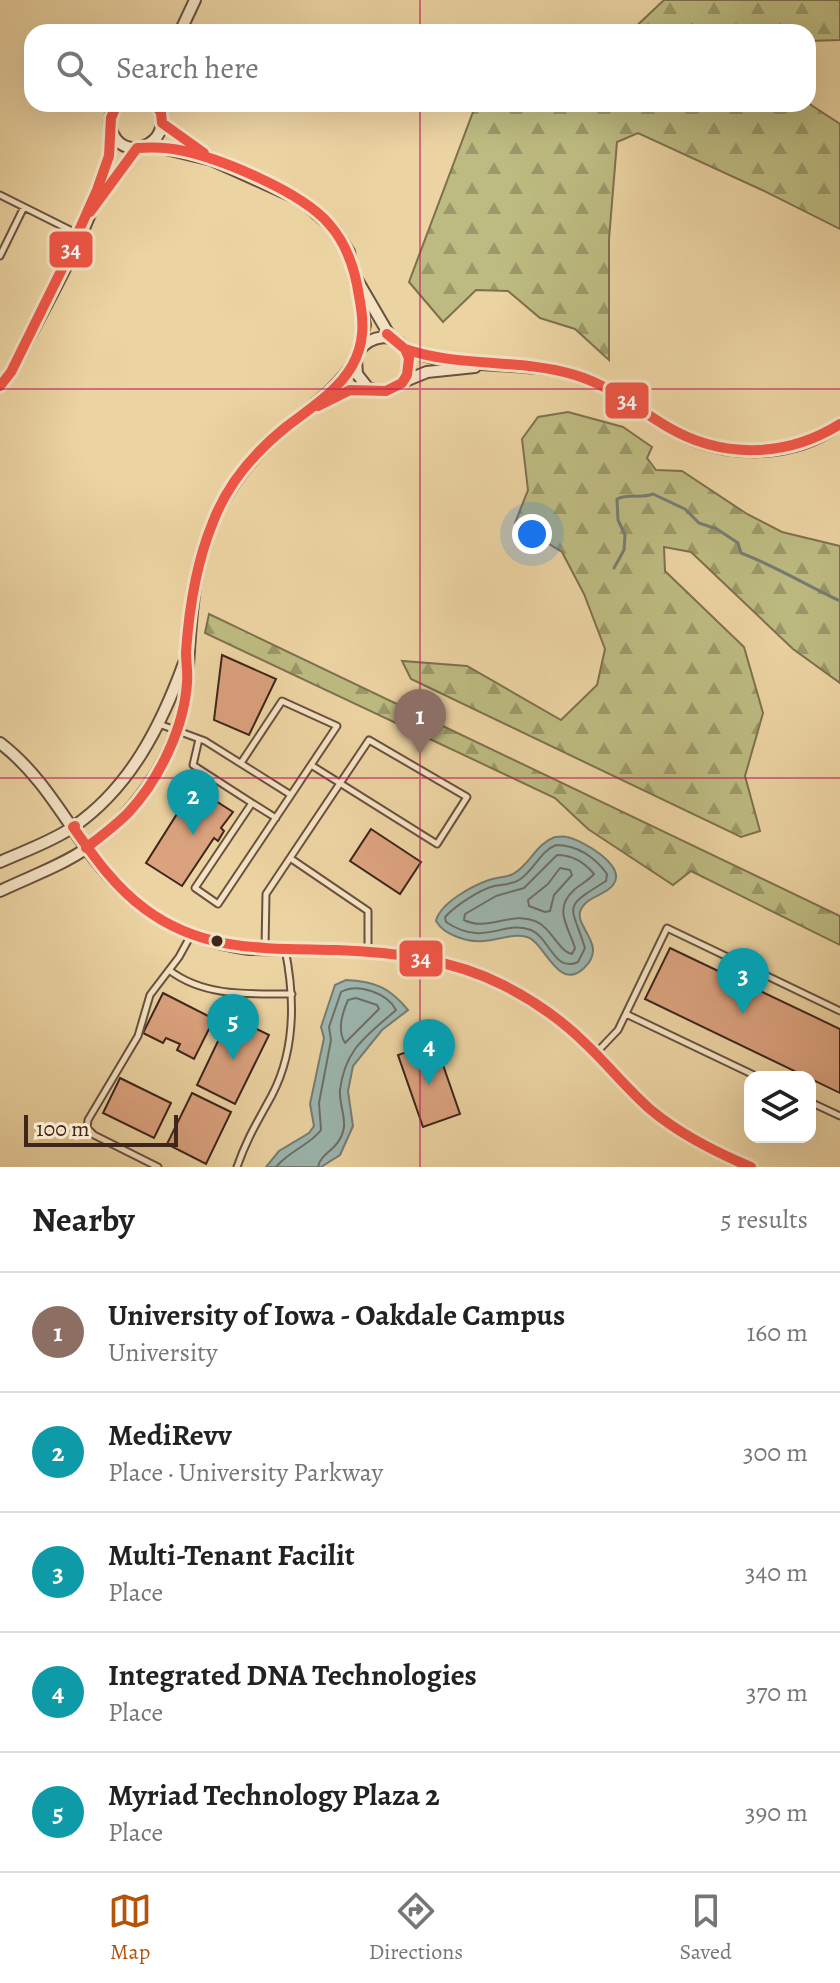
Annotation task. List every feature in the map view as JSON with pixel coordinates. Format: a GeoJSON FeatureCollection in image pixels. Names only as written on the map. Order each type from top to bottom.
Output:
{"type":"FeatureCollection","features":[{"type":"Feature","properties":{"kind":"street"},"geometry":{"type":"LineString","coordinates":[[184,24],[195,0]]}},
{"type":"Feature","properties":{"kind":"street"},"geometry":{"type":"LineString","coordinates":[[0,386],[11,372],[90,212],[110,155],[112,112]]}},
{"type":"Feature","properties":{"kind":"street"},"geometry":{"type":"LineString","coordinates":[[149,145],[160,131],[159,112]]}},
{"type":"Feature","properties":{"kind":"street"},"geometry":{"type":"LineString","coordinates":[[161,112],[212,160]]}},
{"type":"Feature","properties":{"kind":"street"},"geometry":{"type":"LineString","coordinates":[[112,132],[122,144],[137,148],[149,145],[212,160],[301,200],[335,230],[349,252],[365,325],[357,374],[372,389]]}},
{"type":"Feature","properties":{"kind":"street"},"geometry":{"type":"LineString","coordinates":[[90,212],[137,148]]}},
{"type":"Feature","properties":{"kind":"street"},"geometry":{"type":"LineString","coordinates":[[356,277],[391,338],[405,349],[427,357],[523,366],[577,375],[623,397],[677,433],[718,448],[760,451],[785,448],[811,440],[840,424]]}},
{"type":"Feature","properties":{"kind":"street"},"geometry":{"type":"LineString","coordinates":[[312,409],[344,379],[358,354],[373,338],[391,338]]}},
{"type":"Feature","properties":{"kind":"street"},"geometry":{"type":"LineString","coordinates":[[403,382],[409,367],[405,349]]}},
{"type":"Feature","properties":{"kind":"street"},"geometry":{"type":"LineString","coordinates":[[0,891],[86,848],[130,810],[144,793],[175,729],[187,680],[186,656],[199,561],[215,517],[238,477],[253,459],[289,424],[350,390],[386,391],[427,372],[487,365]]}},
{"type":"Feature","properties":{"kind":"street"},"geometry":{"type":"LineString","coordinates":[[0,862],[73,827],[115,791],[158,723],[186,656]]}},
{"type":"Feature","properties":{"kind":"street"},"geometry":{"type":"LineString","coordinates":[[0,743],[30,770],[86,848],[128,896],[162,922],[225,945],[428,958],[485,976],[560,1021],[636,1096],[675,1129],[701,1145],[751,1167]]}},
{"type":"Feature","properties":{"kind":"lane"},"geometry":{"type":"LineString","coordinates":[[0,195],[80,235]]}},
{"type":"Feature","properties":{"kind":"lane"},"geometry":{"type":"LineString","coordinates":[[0,256],[24,207]]}},
{"type":"Feature","properties":{"kind":"lane"},"geometry":{"type":"LineString","coordinates":[[241,763],[282,701],[337,726],[218,904],[195,888],[252,803]]}},
{"type":"Feature","properties":{"kind":"lane"},"geometry":{"type":"LineString","coordinates":[[158,723],[199,739],[291,795]]}},
{"type":"Feature","properties":{"kind":"lane"},"geometry":{"type":"LineString","coordinates":[[199,739],[193,765],[276,818]]}},
{"type":"Feature","properties":{"kind":"lane"},"geometry":{"type":"LineString","coordinates":[[265,949],[266,894],[340,783],[369,740],[467,797],[437,844],[340,783],[311,765]]}},
{"type":"Feature","properties":{"kind":"lane"},"geometry":{"type":"LineString","coordinates":[[290,858],[368,911],[368,952]]}},
{"type":"Feature","properties":{"kind":"lane"},"geometry":{"type":"LineString","coordinates":[[595,1054],[618,1030],[667,928],[840,1011]]}},
{"type":"Feature","properties":{"kind":"lane"},"geometry":{"type":"LineString","coordinates":[[158,1167],[94,1135],[87,1128],[92,1108],[138,1036],[150,995],[191,935]]}},
{"type":"Feature","properties":{"kind":"lane"},"geometry":{"type":"LineString","coordinates":[[237,1167],[247,1136],[273,1093],[284,1065],[292,1015],[285,949]]}},
{"type":"Feature","properties":{"kind":"lane"},"geometry":{"type":"LineString","coordinates":[[169,970],[187,981],[213,990],[255,995],[292,994]]}},
{"type":"Feature","properties":{"kind":"lane"},"geometry":{"type":"LineString","coordinates":[[626,1014],[745,1071]]}},
{"type":"Feature","properties":{"kind":"lane"},"geometry":{"type":"LineString","coordinates":[[816,1105],[840,1116]]}},
{"type":"Feature","properties":{"kind":"green space"},"geometry":{"type":"Polygon","coordinates":[[[664,0],[840,0],[840,40],[816,41],[816,24],[638,24],[664,0]]]}},
{"type":"Feature","properties":{"kind":"green space"},"geometry":{"type":"Polygon","coordinates":[[[816,108],[840,124],[840,229],[638,133],[617,142],[609,239],[609,360],[575,329],[540,318],[508,291],[476,290],[443,322],[409,282],[473,112],[816,112],[816,108]]]}},
{"type":"Feature","properties":{"kind":"green space"},"geometry":{"type":"Polygon","coordinates":[[[568,412],[623,427],[652,447],[647,458],[656,470],[682,471],[747,514],[782,532],[840,546],[840,683],[793,649],[691,552],[664,547],[665,571],[744,647],[763,713],[745,776],[760,831],[741,837],[411,679],[402,661],[467,666],[561,720],[597,685],[605,649],[584,594],[562,552],[515,523],[528,490],[522,439],[538,417],[568,412]]]}},
{"type":"Feature","properties":{"kind":"green space"},"geometry":{"type":"Polygon","coordinates":[[[209,614],[840,916],[840,945],[691,871],[673,885],[588,829],[555,798],[205,633],[209,614]]]}},
{"type":"Feature","properties":{"kind":"water"},"geometry":{"type":"Polygon","coordinates":[[[555,837],[567,837],[583,843],[601,855],[609,862],[616,878],[613,885],[586,903],[580,912],[593,952],[584,968],[575,974],[559,970],[527,937],[466,940],[438,924],[439,914],[458,896],[492,879],[513,874],[543,844],[555,837]]]}},
{"type":"Feature","properties":{"kind":"water"},"geometry":{"type":"Polygon","coordinates":[[[346,980],[381,987],[408,1010],[382,1030],[353,1066],[348,1091],[353,1126],[340,1155],[321,1167],[266,1167],[279,1151],[309,1133],[314,1126],[310,1104],[324,1038],[321,1027],[335,985],[346,980]]]}},
{"type":"Feature","properties":{"kind":"building"},"geometry":{"type":"Polygon","coordinates":[[[222,655],[276,679],[249,735],[214,720],[222,655]]]}},
{"type":"Feature","properties":{"kind":"building"},"geometry":{"type":"Polygon","coordinates":[[[194,787],[233,812],[221,828],[224,831],[218,841],[214,838],[182,886],[146,863],[194,787]]]}},
{"type":"Feature","properties":{"kind":"building"},"geometry":{"type":"Polygon","coordinates":[[[371,829],[421,862],[400,894],[350,861],[371,829]]]}},
{"type":"Feature","properties":{"kind":"building"},"geometry":{"type":"Polygon","coordinates":[[[670,948],[840,1029],[840,1093],[816,1081],[816,1071],[794,1071],[645,999],[670,948]]]}},
{"type":"Feature","properties":{"kind":"building"},"geometry":{"type":"Polygon","coordinates":[[[163,993],[214,1019],[194,1059],[177,1050],[180,1044],[166,1038],[163,1043],[143,1033],[163,993]]]}},
{"type":"Feature","properties":{"kind":"building"},"geometry":{"type":"Polygon","coordinates":[[[230,1016],[269,1035],[235,1104],[197,1085],[230,1016]]]}},
{"type":"Feature","properties":{"kind":"building"},"geometry":{"type":"Polygon","coordinates":[[[435,1042],[460,1114],[423,1127],[398,1055],[435,1042]]]}},
{"type":"Feature","properties":{"kind":"building"},"geometry":{"type":"Polygon","coordinates":[[[120,1078],[171,1103],[154,1138],[103,1113],[120,1078]]]}},
{"type":"Feature","properties":{"kind":"building"},"geometry":{"type":"Polygon","coordinates":[[[192,1093],[231,1112],[206,1164],[167,1144],[192,1093]]]}},
{"type":"Feature","properties":{"kind":"waterway"},"geometry":{"type":"LineString","coordinates":[[614,568],[624,550],[625,535],[618,520],[617,499],[653,494],[685,509],[699,523],[717,529],[738,543],[741,553],[840,601]]}},
{"type":"Feature","properties":{"kind":"transit line","name":"34"},"geometry":{"type":"LineString","coordinates":[[0,386],[11,372],[62,269],[97,190],[109,156],[114,112]]}},
{"type":"Feature","properties":{"kind":"transit line","name":"34"},"geometry":{"type":"LineString","coordinates":[[160,112],[162,123],[204,153]]}},
{"type":"Feature","properties":{"kind":"transit line","name":"34"},"geometry":{"type":"LineString","coordinates":[[86,848],[123,818],[139,800],[160,769],[175,735],[185,700],[187,636],[194,586],[219,508],[234,482],[263,447],[322,400],[346,375],[359,349],[362,323],[352,267],[345,248],[329,224],[300,200],[237,168],[179,150],[137,148],[90,212]]}},
{"type":"Feature","properties":{"kind":"transit line","name":"34"},"geometry":{"type":"LineString","coordinates":[[318,406],[350,390],[386,391],[402,383],[407,375],[409,358],[405,349],[387,334]]}},
{"type":"Feature","properties":{"kind":"transit line","name":"34"},"geometry":{"type":"LineString","coordinates":[[405,349],[447,359],[533,366],[575,375],[611,391],[687,437],[731,449],[776,448],[798,443],[840,424]]}},
{"type":"Feature","properties":{"kind":"transit line","name":"34"},"geometry":{"type":"LineString","coordinates":[[75,826],[97,860],[124,891],[145,909],[190,934],[213,941],[261,948],[358,951],[422,958],[463,969],[503,985],[568,1028],[662,1119],[699,1142],[751,1167]]}},
{"type":"Feature","properties":{"kind":"place","name":"University of Iowa - Oakdale Campus"},"geometry":{"type":"Point","coordinates":[420,755]}},
{"type":"Feature","properties":{"kind":"place","name":"MediRevv"},"geometry":{"type":"Point","coordinates":[193,835]}},
{"type":"Feature","properties":{"kind":"place","name":"Multi-Tenant Facilit"},"geometry":{"type":"Point","coordinates":[743,1014]}},
{"type":"Feature","properties":{"kind":"place","name":"Myriad Technology Plaza 2"},"geometry":{"type":"Point","coordinates":[233,1060]}},
{"type":"Feature","properties":{"kind":"place","name":"Integrated DNA Technologies"},"geometry":{"type":"Point","coordinates":[429,1085]}}]}
